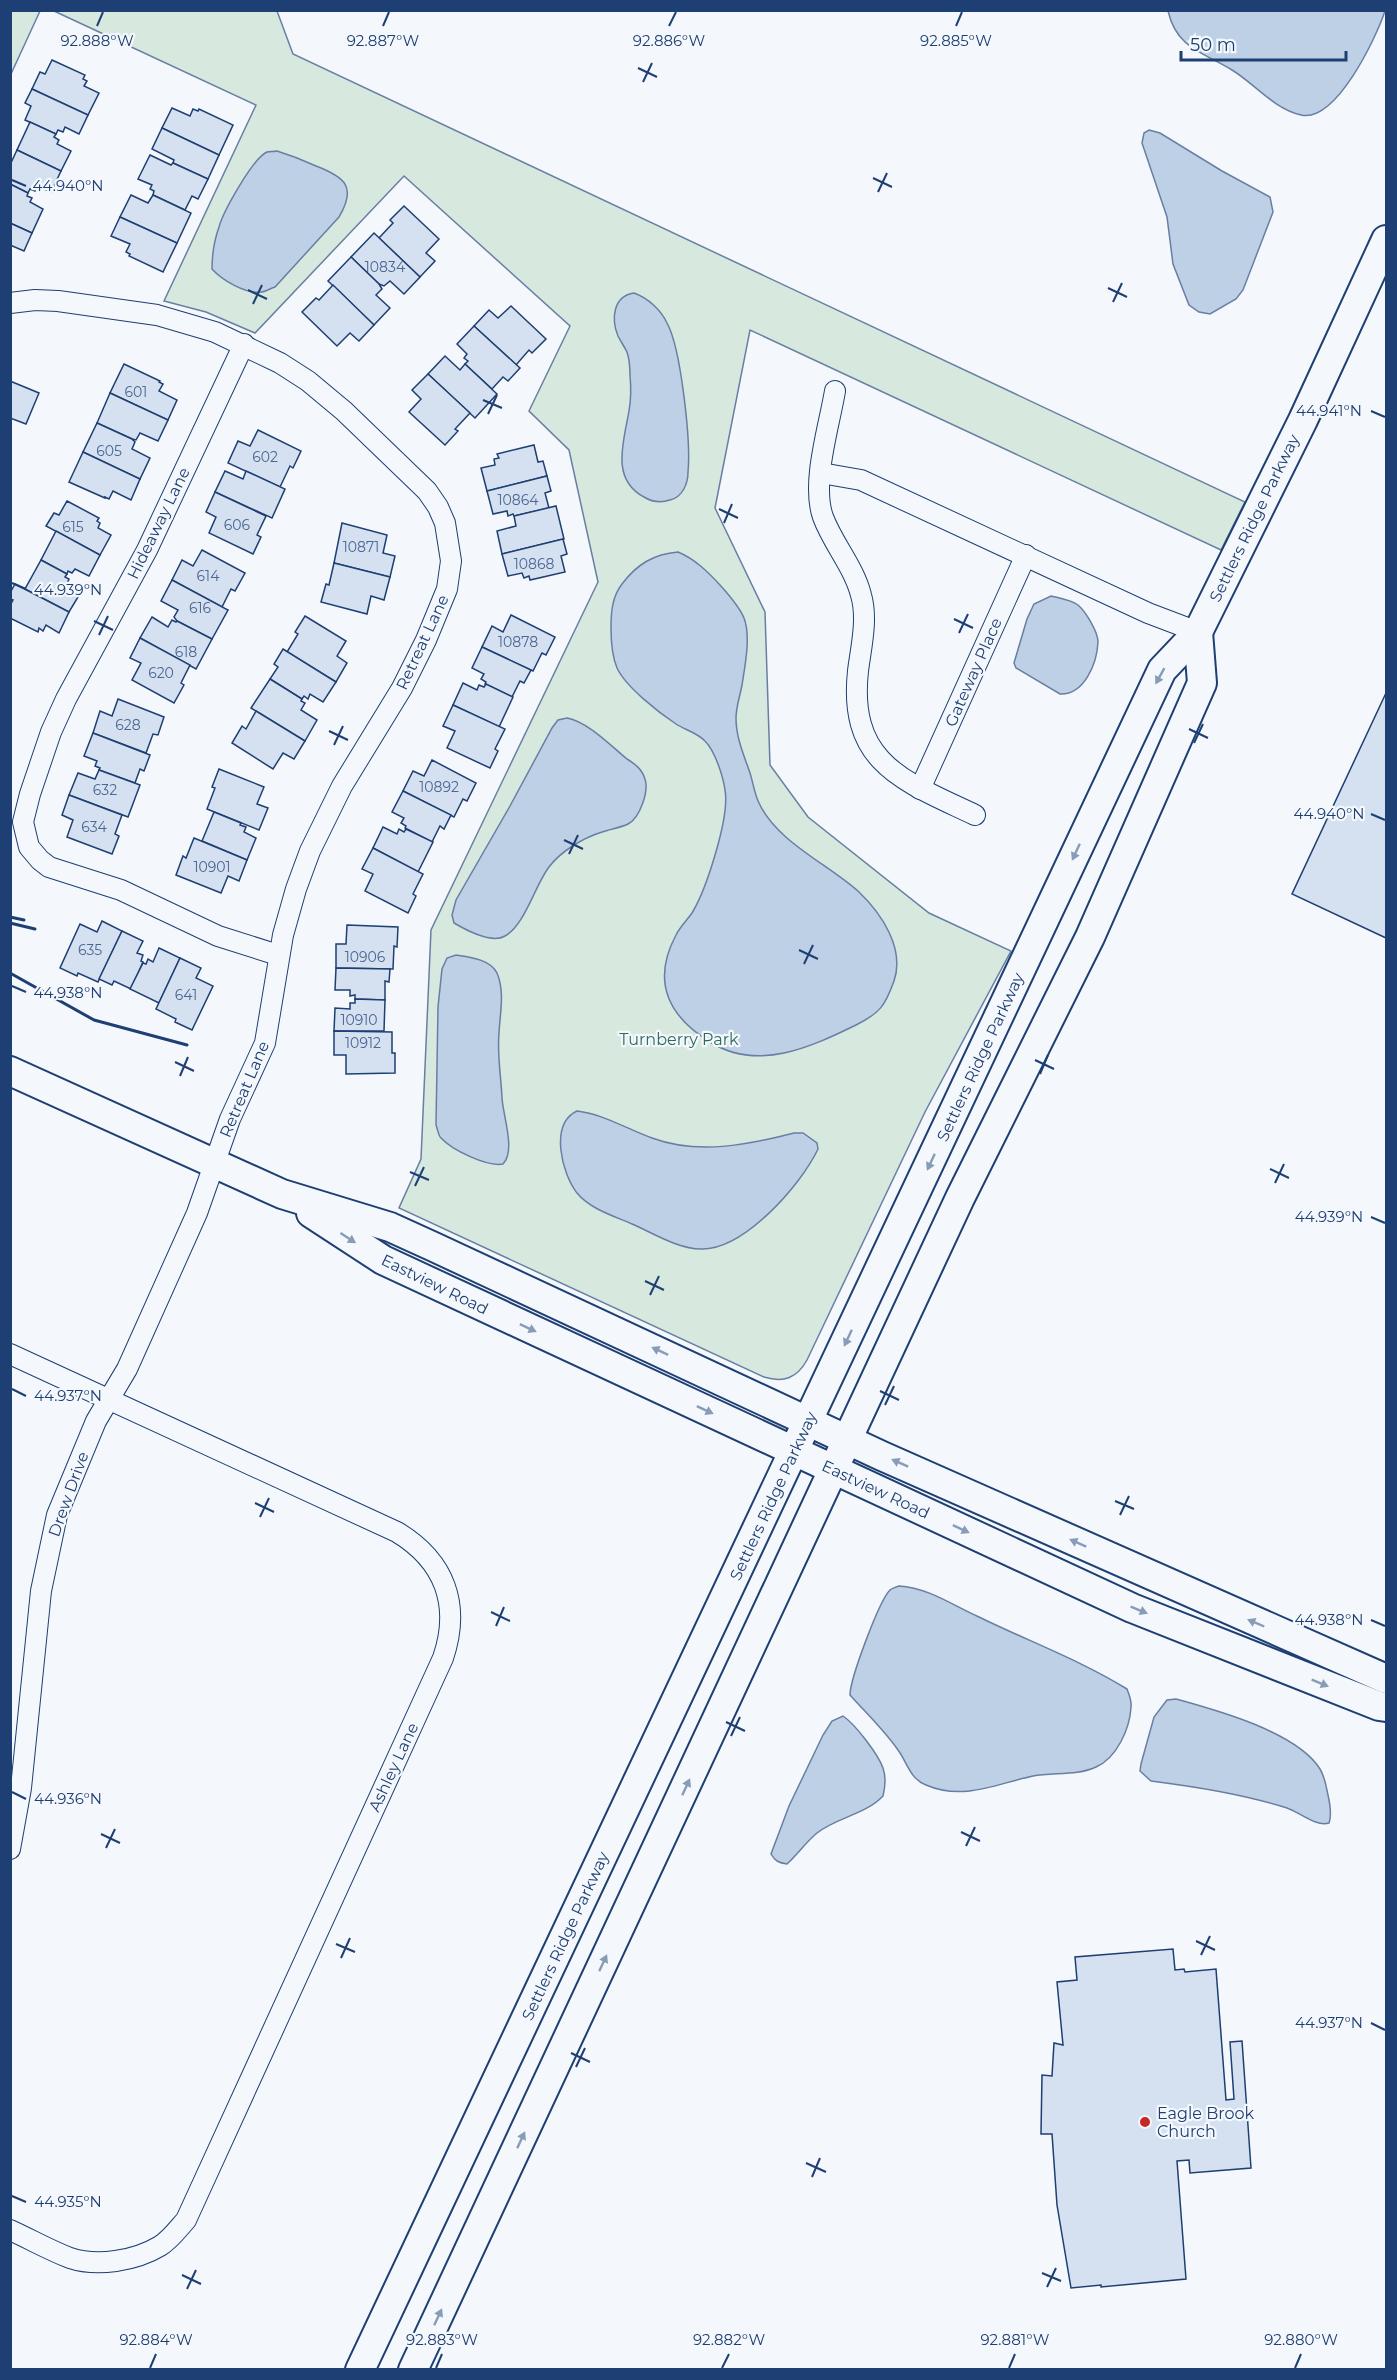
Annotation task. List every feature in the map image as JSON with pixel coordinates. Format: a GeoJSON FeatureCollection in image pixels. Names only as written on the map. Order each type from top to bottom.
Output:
{"type":"FeatureCollection","features":[{"type":"Feature","properties":{"kind":"street","name":"Settlers Ridge Parkway"},"geometry":{"type":"LineString","coordinates":[[360,2370],[1162,670],[1198,632],[1312,400],[1386,240]]}},
{"type":"Feature","properties":{"kind":"street","name":"Retreat Lane"},"geometry":{"type":"LineString","coordinates":[[10,303],[35,300],[58,301],[158,315],[194,324],[244,344],[280,363],[322,392],[419,482],[442,515],[451,552],[450,580],[441,607],[402,688],[342,786],[323,823],[296,889],[278,955],[265,1042],[230,1119],[214,1164]]}},
{"type":"Feature","properties":{"kind":"street","name":"Hideaway Lane"},"geometry":{"type":"LineString","coordinates":[[244,344],[147,550],[56,720],[25,810],[23,826],[29,847],[49,867],[121,890],[218,936],[278,955]]}},
{"type":"Feature","properties":{"kind":"street"},"geometry":{"type":"LineString","coordinates":[[835,391],[820,473],[819,499],[823,516],[861,594],[864,614],[856,693],[862,730],[871,750],[885,765],[920,789],[975,815]]}},
{"type":"Feature","properties":{"kind":"street"},"geometry":{"type":"LineString","coordinates":[[413,2370],[960,1198],[1090,937],[1202,683],[1198,632],[1148,613],[861,480],[820,473]]}},
{"type":"Feature","properties":{"kind":"street","name":"Gateway Place"},"geometry":{"type":"LineString","coordinates":[[920,789],[1026,555]]}},
{"type":"Feature","properties":{"kind":"street","name":"Eastview Road"},"geometry":{"type":"LineString","coordinates":[[10,1071],[282,1194],[390,1227],[848,1440],[1386,1679]]}},
{"type":"Feature","properties":{"kind":"street","name":"Drew Drive"},"geometry":{"type":"LineString","coordinates":[[10,1850],[21,1788],[41,1591],[57,1515],[96,1421],[128,1369],[197,1213],[214,1164]]}},
{"type":"Feature","properties":{"kind":"street","name":"Eastview Road"},"geometry":{"type":"LineString","coordinates":[[282,1194],[383,1260],[834,1470],[1132,1608],[1378,1706],[1386,1707]]}},
{"type":"Feature","properties":{"kind":"street","name":"Ashley Lane"},"geometry":{"type":"LineString","coordinates":[[10,1354],[397,1532],[414,1542],[429,1558],[446,1588],[450,1606],[449,1641],[438,1669],[186,2220],[161,2245],[145,2253],[110,2261],[89,2262],[71,2258],[10,2230]]}},
{"type":"Feature","properties":{"kind":"green space"},"geometry":{"type":"Polygon","coordinates":[[[10,11],[40,11],[11,74],[10,11]]]}},
{"type":"Feature","properties":{"kind":"green space","name":"Turnberry Park"},"geometry":{"type":"Polygon","coordinates":[[[54,11],[277,11],[293,54],[1245,502],[1221,550],[750,330],[715,508],[765,612],[770,765],[808,817],[929,913],[1011,951],[925,1112],[807,1360],[799,1371],[789,1378],[764,1377],[399,1208],[421,1159],[431,930],[598,582],[569,450],[529,411],[570,326],[404,176],[255,333],[206,312],[164,301],[256,105],[54,11]]]}},
{"type":"Feature","properties":{"kind":"water"},"geometry":{"type":"Polygon","coordinates":[[[1168,10],[1385,11],[1364,58],[1341,93],[1328,106],[1314,114],[1301,115],[1273,102],[1232,70],[1185,42],[1172,24],[1168,10]]]}},
{"type":"Feature","properties":{"kind":"water"},"geometry":{"type":"Polygon","coordinates":[[[1149,130],[1160,133],[1270,197],[1273,212],[1243,290],[1236,299],[1210,314],[1199,312],[1189,305],[1173,264],[1167,217],[1142,143],[1144,133],[1149,130]]]}},
{"type":"Feature","properties":{"kind":"water"},"geometry":{"type":"Polygon","coordinates":[[[277,151],[334,174],[345,184],[347,198],[339,217],[275,287],[263,292],[248,291],[222,278],[212,269],[217,232],[232,198],[254,164],[267,152],[277,151]]]}},
{"type":"Feature","properties":{"kind":"water"},"geometry":{"type":"Polygon","coordinates":[[[634,293],[654,305],[667,323],[681,373],[688,440],[688,476],[684,489],[678,496],[663,502],[650,500],[633,489],[623,470],[623,447],[630,398],[630,369],[627,352],[618,336],[614,316],[618,303],[627,295],[634,293]]]}},
{"type":"Feature","properties":{"kind":"water"},"geometry":{"type":"Polygon","coordinates":[[[678,552],[696,562],[711,575],[734,601],[744,618],[747,651],[736,725],[740,745],[759,803],[767,817],[790,841],[847,882],[868,901],[883,921],[894,945],[897,969],[888,997],[881,1008],[871,1017],[856,1025],[803,1048],[784,1053],[765,1056],[747,1055],[728,1051],[710,1042],[683,1021],[674,1009],[665,983],[665,968],[669,952],[678,932],[698,902],[716,853],[724,817],[725,790],[718,764],[705,741],[660,713],[643,699],[621,675],[613,653],[611,622],[616,594],[628,577],[647,561],[661,555],[678,552]]]}},
{"type":"Feature","properties":{"kind":"water"},"geometry":{"type":"Polygon","coordinates":[[[1051,596],[1078,605],[1091,622],[1098,642],[1095,660],[1088,677],[1076,689],[1068,693],[1060,694],[1016,668],[1014,663],[1027,619],[1034,604],[1051,596]]]}},
{"type":"Feature","properties":{"kind":"water"},"geometry":{"type":"Polygon","coordinates":[[[567,718],[591,729],[644,775],[646,790],[640,810],[628,824],[587,838],[560,856],[549,867],[524,914],[512,931],[500,938],[486,937],[472,932],[454,923],[452,915],[456,900],[552,728],[558,720],[567,718]]]}},
{"type":"Feature","properties":{"kind":"water"},"geometry":{"type":"Polygon","coordinates":[[[456,955],[479,960],[494,968],[501,988],[499,1057],[509,1142],[507,1158],[503,1164],[488,1163],[453,1148],[440,1137],[436,1125],[438,1007],[442,969],[447,958],[456,955]]]}},
{"type":"Feature","properties":{"kind":"water"},"geometry":{"type":"Polygon","coordinates":[[[577,1111],[606,1118],[652,1138],[687,1146],[741,1144],[803,1133],[817,1143],[818,1149],[799,1180],[785,1197],[752,1227],[735,1239],[718,1246],[692,1248],[666,1240],[603,1212],[582,1199],[567,1174],[561,1150],[563,1127],[568,1117],[577,1111]]]}},
{"type":"Feature","properties":{"kind":"water"},"geometry":{"type":"Polygon","coordinates":[[[899,1586],[910,1587],[940,1598],[1072,1660],[1127,1689],[1131,1702],[1130,1715],[1125,1733],[1116,1750],[1103,1763],[1089,1770],[1033,1776],[979,1790],[940,1790],[916,1779],[887,1736],[850,1695],[860,1658],[879,1609],[890,1590],[899,1586]]]}},
{"type":"Feature","properties":{"kind":"water"},"geometry":{"type":"Polygon","coordinates":[[[1176,1699],[1233,1716],[1275,1733],[1309,1756],[1324,1778],[1330,1806],[1329,1823],[1319,1823],[1287,1808],[1253,1799],[1202,1788],[1151,1781],[1140,1771],[1154,1717],[1167,1700],[1176,1699]]]}},
{"type":"Feature","properties":{"kind":"water"},"geometry":{"type":"Polygon","coordinates":[[[843,1716],[860,1732],[880,1762],[885,1779],[883,1796],[868,1808],[833,1823],[817,1833],[787,1864],[779,1862],[771,1854],[789,1806],[823,1735],[832,1721],[843,1716]]]}},
{"type":"Feature","properties":{"kind":"building"},"geometry":{"type":"Polygon","coordinates":[[[52,60],[85,75],[83,79],[87,81],[84,86],[99,93],[88,115],[32,89],[40,72],[45,74],[52,60]]]}},
{"type":"Feature","properties":{"kind":"building"},"geometry":{"type":"Polygon","coordinates":[[[32,89],[88,115],[79,134],[65,127],[63,132],[58,130],[56,134],[25,120],[31,106],[25,103],[32,89]]]}},
{"type":"Feature","properties":{"kind":"building"},"geometry":{"type":"Polygon","coordinates":[[[172,108],[190,116],[193,109],[198,111],[199,109],[233,125],[219,155],[162,128],[172,108]]]}},
{"type":"Feature","properties":{"kind":"building"},"geometry":{"type":"Polygon","coordinates":[[[30,122],[56,134],[54,137],[59,140],[57,144],[71,151],[61,171],[17,150],[30,122]]]}},
{"type":"Feature","properties":{"kind":"building"},"geometry":{"type":"Polygon","coordinates":[[[162,128],[219,155],[208,179],[173,163],[174,160],[152,149],[162,128]]]}},
{"type":"Feature","properties":{"kind":"building"},"geometry":{"type":"Polygon","coordinates":[[[17,150],[61,171],[51,192],[37,186],[35,191],[30,189],[28,193],[10,184],[10,165],[17,150]]]}},
{"type":"Feature","properties":{"kind":"building"},"geometry":{"type":"Polygon","coordinates":[[[150,155],[208,179],[198,199],[192,196],[185,210],[153,195],[154,191],[150,189],[152,185],[138,179],[150,155]]]}},
{"type":"Feature","properties":{"kind":"building"},"geometry":{"type":"Polygon","coordinates":[[[10,184],[28,193],[27,196],[32,198],[30,202],[43,209],[32,233],[10,223],[10,184]]]}},
{"type":"Feature","properties":{"kind":"building"},"geometry":{"type":"Polygon","coordinates":[[[131,195],[148,203],[153,195],[191,213],[177,243],[120,217],[131,195]]]}},
{"type":"Feature","properties":{"kind":"building"},"geometry":{"type":"Polygon","coordinates":[[[404,206],[439,239],[426,253],[435,261],[420,277],[379,238],[393,223],[390,220],[404,206]]]}},
{"type":"Feature","properties":{"kind":"building"},"geometry":{"type":"Polygon","coordinates":[[[120,217],[177,243],[163,272],[129,256],[130,254],[126,252],[130,244],[111,236],[120,217]]]}},
{"type":"Feature","properties":{"kind":"building"},"geometry":{"type":"Polygon","coordinates":[[[10,223],[32,233],[24,251],[10,245],[10,223]]]}},
{"type":"Feature","properties":{"kind":"building"},"geometry":{"type":"Polygon","coordinates":[[[374,233],[420,277],[404,294],[390,281],[384,286],[379,284],[351,257],[374,233]]]}},
{"type":"Feature","properties":{"kind":"building"},"geometry":{"type":"Polygon","coordinates":[[[351,257],[379,284],[382,289],[376,295],[390,308],[374,325],[328,281],[351,257]]]}},
{"type":"Feature","properties":{"kind":"building"},"geometry":{"type":"Polygon","coordinates":[[[333,285],[374,325],[359,341],[350,333],[337,346],[302,312],[316,298],[319,300],[333,285]]]}},
{"type":"Feature","properties":{"kind":"building"},"geometry":{"type":"Polygon","coordinates":[[[511,306],[546,339],[532,353],[529,350],[516,365],[474,326],[489,310],[498,318],[511,306]]]}},
{"type":"Feature","properties":{"kind":"building"},"geometry":{"type":"Polygon","coordinates":[[[474,326],[520,368],[508,381],[503,377],[492,389],[465,364],[468,361],[464,358],[467,354],[457,344],[474,326]]]}},
{"type":"Feature","properties":{"kind":"building"},"geometry":{"type":"Polygon","coordinates":[[[445,356],[460,370],[465,364],[497,394],[475,418],[428,374],[445,356]]]}},
{"type":"Feature","properties":{"kind":"building"},"geometry":{"type":"Polygon","coordinates":[[[124,364],[160,381],[163,384],[159,391],[177,400],[168,420],[110,393],[124,364]]]}},
{"type":"Feature","properties":{"kind":"building"},"geometry":{"type":"Polygon","coordinates":[[[428,374],[470,413],[455,429],[458,431],[445,445],[409,412],[421,399],[412,390],[428,374]]]}},
{"type":"Feature","properties":{"kind":"building"},"geometry":{"type":"Polygon","coordinates":[[[10,381],[39,393],[26,424],[10,418],[10,381]]]}},
{"type":"Feature","properties":{"kind":"building"},"geometry":{"type":"Polygon","coordinates":[[[110,393],[168,420],[158,441],[140,433],[136,440],[132,439],[97,423],[110,393]]]}},
{"type":"Feature","properties":{"kind":"building"},"geometry":{"type":"Polygon","coordinates":[[[97,423],[132,439],[135,442],[132,449],[150,458],[140,479],[83,452],[97,423]]]}},
{"type":"Feature","properties":{"kind":"building"},"geometry":{"type":"Polygon","coordinates":[[[258,430],[301,451],[293,468],[290,466],[280,487],[228,463],[238,441],[250,446],[258,430]]]}},
{"type":"Feature","properties":{"kind":"building"},"geometry":{"type":"Polygon","coordinates":[[[534,445],[538,462],[543,461],[547,476],[487,491],[481,468],[495,465],[494,459],[499,458],[497,454],[534,445]]]}},
{"type":"Feature","properties":{"kind":"building"},"geometry":{"type":"Polygon","coordinates":[[[83,452],[140,479],[131,500],[113,491],[109,499],[105,498],[69,482],[83,452]]]}},
{"type":"Feature","properties":{"kind":"building"},"geometry":{"type":"Polygon","coordinates":[[[225,471],[243,479],[246,471],[285,489],[272,518],[215,492],[225,471]]]}},
{"type":"Feature","properties":{"kind":"building"},"geometry":{"type":"Polygon","coordinates":[[[547,476],[551,491],[545,493],[549,508],[514,516],[513,514],[508,516],[507,511],[493,514],[487,491],[547,476]]]}},
{"type":"Feature","properties":{"kind":"building"},"geometry":{"type":"Polygon","coordinates":[[[215,492],[266,516],[257,535],[261,537],[253,554],[209,533],[216,517],[206,512],[215,492]]]}},
{"type":"Feature","properties":{"kind":"building"},"geometry":{"type":"Polygon","coordinates":[[[67,501],[99,518],[98,528],[111,535],[100,555],[46,526],[54,513],[59,515],[67,501]]]}},
{"type":"Feature","properties":{"kind":"building"},"geometry":{"type":"Polygon","coordinates":[[[556,506],[564,539],[502,554],[497,531],[516,526],[514,516],[556,506]]]}},
{"type":"Feature","properties":{"kind":"building"},"geometry":{"type":"Polygon","coordinates":[[[342,523],[387,535],[383,553],[395,556],[390,577],[334,563],[342,523]]]}},
{"type":"Feature","properties":{"kind":"building"},"geometry":{"type":"Polygon","coordinates":[[[56,531],[100,555],[89,576],[75,569],[72,573],[68,571],[67,574],[41,560],[56,531]]]}},
{"type":"Feature","properties":{"kind":"building"},"geometry":{"type":"Polygon","coordinates":[[[563,539],[567,554],[561,556],[565,572],[530,580],[529,576],[524,578],[522,573],[508,576],[502,554],[563,539]]]}},
{"type":"Feature","properties":{"kind":"building"},"geometry":{"type":"Polygon","coordinates":[[[202,550],[245,573],[235,591],[231,589],[222,607],[172,580],[182,560],[193,566],[202,550]]]}},
{"type":"Feature","properties":{"kind":"building"},"geometry":{"type":"Polygon","coordinates":[[[41,560],[67,574],[65,577],[69,579],[67,584],[81,592],[69,612],[25,589],[41,560]]]}},
{"type":"Feature","properties":{"kind":"building"},"geometry":{"type":"Polygon","coordinates":[[[334,563],[390,577],[384,600],[371,596],[367,614],[321,602],[326,584],[329,585],[334,563]]]}},
{"type":"Feature","properties":{"kind":"building"},"geometry":{"type":"Polygon","coordinates":[[[172,580],[228,610],[212,639],[177,621],[174,617],[178,610],[161,601],[172,580]]]}},
{"type":"Feature","properties":{"kind":"building"},"geometry":{"type":"Polygon","coordinates":[[[15,584],[69,612],[59,633],[46,625],[43,631],[39,628],[38,632],[10,618],[10,606],[13,600],[10,599],[10,593],[15,584]]]}},
{"type":"Feature","properties":{"kind":"building"},"geometry":{"type":"Polygon","coordinates":[[[511,615],[555,637],[546,655],[542,653],[533,671],[482,647],[492,626],[503,632],[511,615]]]}},
{"type":"Feature","properties":{"kind":"building"},"geometry":{"type":"Polygon","coordinates":[[[305,616],[346,641],[337,656],[347,663],[336,682],[287,652],[305,616]]]}},
{"type":"Feature","properties":{"kind":"building"},"geometry":{"type":"Polygon","coordinates":[[[152,617],[168,627],[172,620],[177,621],[212,639],[196,669],[140,638],[152,617]]]}},
{"type":"Feature","properties":{"kind":"building"},"geometry":{"type":"Polygon","coordinates":[[[140,638],[190,665],[181,683],[184,685],[174,703],[132,680],[141,663],[130,658],[140,638]]]}},
{"type":"Feature","properties":{"kind":"building"},"geometry":{"type":"Polygon","coordinates":[[[482,647],[531,670],[524,683],[520,681],[512,697],[485,684],[486,682],[481,679],[484,674],[472,668],[482,647]]]}},
{"type":"Feature","properties":{"kind":"building"},"geometry":{"type":"Polygon","coordinates":[[[283,649],[336,682],[323,702],[310,694],[308,699],[304,696],[302,699],[270,679],[278,667],[274,664],[283,649]]]}},
{"type":"Feature","properties":{"kind":"building"},"geometry":{"type":"Polygon","coordinates":[[[270,679],[302,699],[301,701],[305,703],[301,710],[317,720],[305,741],[251,708],[270,679]]]}},
{"type":"Feature","properties":{"kind":"building"},"geometry":{"type":"Polygon","coordinates":[[[463,683],[477,690],[479,685],[484,687],[486,684],[513,697],[499,727],[453,705],[463,683]]]}},
{"type":"Feature","properties":{"kind":"building"},"geometry":{"type":"Polygon","coordinates":[[[1386,693],[1386,938],[1292,894],[1386,693]]]}},
{"type":"Feature","properties":{"kind":"building"},"geometry":{"type":"Polygon","coordinates":[[[118,699],[164,717],[158,735],[153,734],[146,753],[93,733],[100,711],[112,716],[118,699]]]}},
{"type":"Feature","properties":{"kind":"building"},"geometry":{"type":"Polygon","coordinates":[[[453,705],[505,729],[495,749],[498,751],[490,768],[447,748],[455,731],[443,726],[453,705]]]}},
{"type":"Feature","properties":{"kind":"building"},"geometry":{"type":"Polygon","coordinates":[[[256,711],[305,741],[294,759],[283,753],[273,769],[232,743],[242,726],[246,729],[256,711]]]}},
{"type":"Feature","properties":{"kind":"building"},"geometry":{"type":"Polygon","coordinates":[[[93,733],[150,755],[144,771],[140,769],[135,783],[99,770],[100,768],[95,766],[97,761],[84,756],[93,733]]]}},
{"type":"Feature","properties":{"kind":"building"},"geometry":{"type":"Polygon","coordinates":[[[432,760],[476,783],[467,801],[463,799],[454,817],[403,791],[413,771],[424,776],[432,760]]]}},
{"type":"Feature","properties":{"kind":"building"},"geometry":{"type":"Polygon","coordinates":[[[219,769],[264,787],[257,804],[268,808],[259,830],[207,809],[219,769]]]}},
{"type":"Feature","properties":{"kind":"building"},"geometry":{"type":"Polygon","coordinates":[[[99,770],[140,785],[128,817],[69,795],[78,773],[95,779],[99,770]]]}},
{"type":"Feature","properties":{"kind":"building"},"geometry":{"type":"Polygon","coordinates":[[[403,791],[451,815],[444,829],[440,826],[432,842],[405,828],[406,826],[401,823],[404,818],[392,812],[403,791]]]}},
{"type":"Feature","properties":{"kind":"building"},"geometry":{"type":"Polygon","coordinates":[[[69,795],[122,815],[115,834],[119,836],[112,854],[67,837],[73,820],[62,815],[69,795]]]}},
{"type":"Feature","properties":{"kind":"building"},"geometry":{"type":"Polygon","coordinates":[[[214,812],[241,823],[240,825],[246,827],[244,832],[256,838],[247,860],[202,841],[214,812]]]}},
{"type":"Feature","properties":{"kind":"building"},"geometry":{"type":"Polygon","coordinates":[[[383,827],[397,834],[399,829],[404,832],[406,829],[433,842],[418,872],[373,848],[383,827]]]}},
{"type":"Feature","properties":{"kind":"building"},"geometry":{"type":"Polygon","coordinates":[[[194,838],[247,860],[239,881],[228,876],[221,893],[176,875],[183,856],[186,858],[194,838]]]}},
{"type":"Feature","properties":{"kind":"building"},"geometry":{"type":"Polygon","coordinates":[[[373,848],[423,874],[413,894],[416,896],[408,913],[365,891],[373,874],[362,869],[373,848]]]}},
{"type":"Feature","properties":{"kind":"building"},"geometry":{"type":"Polygon","coordinates":[[[102,921],[122,931],[98,982],[60,968],[80,924],[97,932],[102,921]]]}},
{"type":"Feature","properties":{"kind":"building"},"geometry":{"type":"Polygon","coordinates":[[[347,925],[398,927],[393,969],[336,968],[336,944],[346,944],[347,925]]]}},
{"type":"Feature","properties":{"kind":"building"},"geometry":{"type":"Polygon","coordinates":[[[122,931],[143,941],[137,953],[143,955],[141,961],[143,962],[131,989],[114,981],[112,985],[99,979],[122,931]]]}},
{"type":"Feature","properties":{"kind":"building"},"geometry":{"type":"Polygon","coordinates":[[[159,948],[180,958],[159,1003],[130,989],[143,963],[146,964],[148,959],[153,962],[159,948]]]}},
{"type":"Feature","properties":{"kind":"building"},"geometry":{"type":"Polygon","coordinates":[[[180,958],[201,968],[196,978],[213,986],[192,1030],[156,1009],[180,958]]]}},
{"type":"Feature","properties":{"kind":"building"},"geometry":{"type":"Polygon","coordinates":[[[336,968],[390,969],[389,982],[385,981],[385,1000],[355,999],[355,995],[350,996],[350,990],[335,990],[336,968]]]}},
{"type":"Feature","properties":{"kind":"building"},"geometry":{"type":"Polygon","coordinates":[[[355,999],[385,1000],[384,1031],[334,1031],[335,1008],[350,1009],[350,1003],[355,1003],[355,999]]]}},
{"type":"Feature","properties":{"kind":"building"},"geometry":{"type":"Polygon","coordinates":[[[334,1031],[392,1032],[395,1073],[346,1074],[346,1055],[334,1055],[334,1031]]]}},
{"type":"Feature","properties":{"kind":"building","name":"Eagle Brook Church"},"geometry":{"type":"Polygon","coordinates":[[[1173,1949],[1175,1970],[1184,1969],[1185,1972],[1216,1969],[1226,2100],[1234,2099],[1230,2042],[1242,2041],[1251,2168],[1190,2173],[1189,2160],[1177,2161],[1186,2279],[1071,2288],[1057,2205],[1052,2134],[1041,2134],[1042,2075],[1052,2076],[1054,2043],[1063,2045],[1057,1982],[1077,1980],[1075,1957],[1173,1949]]]}},
{"type":"Feature","properties":{"kind":"wall"},"geometry":{"type":"LineString","coordinates":[[10,917],[24,920]]}},
{"type":"Feature","properties":{"kind":"wall"},"geometry":{"type":"LineString","coordinates":[[10,923],[35,929]]}},
{"type":"Feature","properties":{"kind":"wall"},"geometry":{"type":"LineString","coordinates":[[10,973],[94,1020],[187,1045]]}},
{"type":"Feature","properties":{"kind":"place","name":"Eagle Brook Church"},"geometry":{"type":"Point","coordinates":[1145,2122]}}]}
